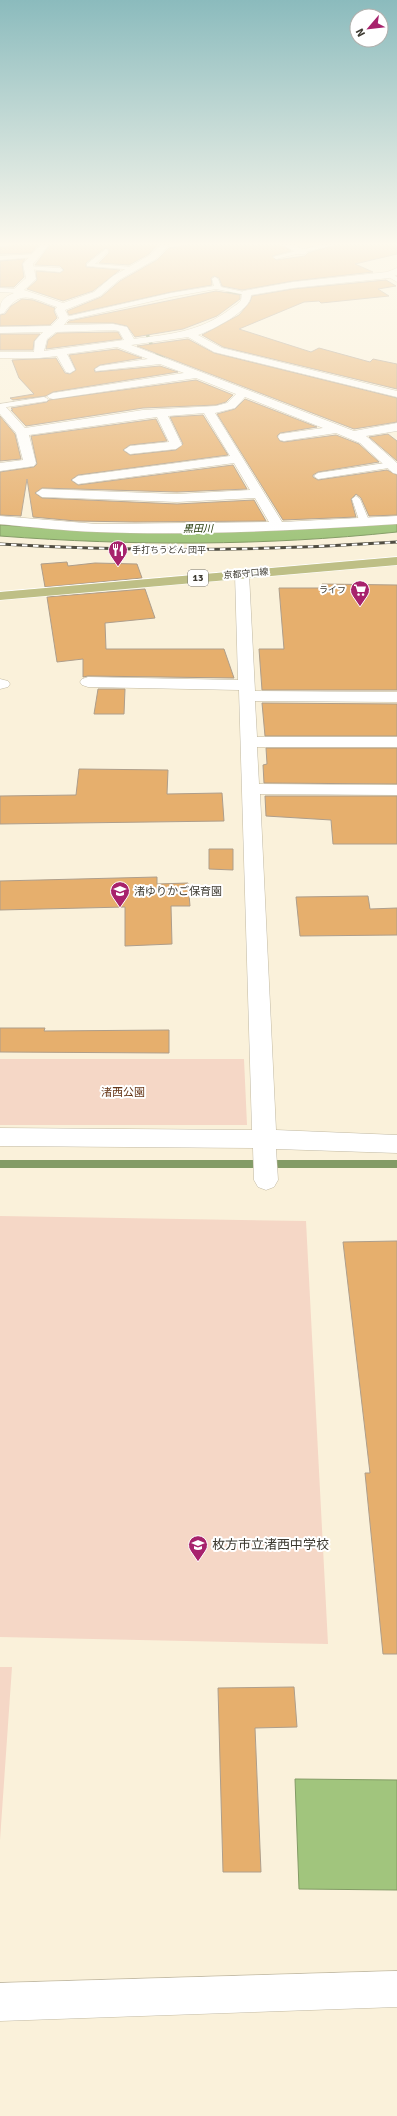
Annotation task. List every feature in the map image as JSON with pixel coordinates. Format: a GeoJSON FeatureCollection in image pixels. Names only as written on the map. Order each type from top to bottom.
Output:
{"type":"FeatureCollection","features":[{"type":"Feature","properties":{"kind":"main road","name":"京都守口線"},"geometry":{"type":"LineString","coordinates":[[0,596],[397,561]]}},
{"type":"Feature","properties":{"kind":"street"},"geometry":{"type":"LineString","coordinates":[[38,344],[39,355]]}},
{"type":"Feature","properties":{"kind":"street"},"geometry":{"type":"LineString","coordinates":[[0,355],[39,355],[125,344],[161,361],[364,440],[394,467]]}},
{"type":"Feature","properties":{"kind":"street"},"geometry":{"type":"LineString","coordinates":[[205,344],[231,354],[397,394]]}},
{"type":"Feature","properties":{"kind":"street"},"geometry":{"type":"LineString","coordinates":[[61,352],[70,370]]}},
{"type":"Feature","properties":{"kind":"street"},"geometry":{"type":"LineString","coordinates":[[144,414],[133,400],[98,367],[161,361]]}},
{"type":"Feature","properties":{"kind":"street"},"geometry":{"type":"LineString","coordinates":[[51,397],[197,375]]}},
{"type":"Feature","properties":{"kind":"street"},"geometry":{"type":"LineString","coordinates":[[6,429],[20,430],[144,414],[208,410],[231,406],[243,393]]}},
{"type":"Feature","properties":{"kind":"street"},"geometry":{"type":"LineString","coordinates":[[0,407],[20,430],[30,463],[0,467]]}},
{"type":"Feature","properties":{"kind":"street"},"geometry":{"type":"LineString","coordinates":[[208,410],[278,526]]}},
{"type":"Feature","properties":{"kind":"street"},"geometry":{"type":"LineString","coordinates":[[130,450],[176,445],[160,413]]}},
{"type":"Feature","properties":{"kind":"street"},"geometry":{"type":"LineString","coordinates":[[353,435],[397,427]]}},
{"type":"Feature","properties":{"kind":"street"},"geometry":{"type":"LineString","coordinates":[[284,437],[338,429]]}},
{"type":"Feature","properties":{"kind":"street"},"geometry":{"type":"LineString","coordinates":[[78,480],[238,459]]}},
{"type":"Feature","properties":{"kind":"street"},"geometry":{"type":"LineString","coordinates":[[163,469],[173,489]]}},
{"type":"Feature","properties":{"kind":"street"},"geometry":{"type":"LineString","coordinates":[[42,493],[173,489],[258,494]]}},
{"type":"Feature","properties":{"kind":"street"},"geometry":{"type":"LineString","coordinates":[[0,520],[97,528],[278,526],[364,523],[397,520]]}},
{"type":"Feature","properties":{"kind":"street"},"geometry":{"type":"LineString","coordinates":[[242,574],[266,1180]]}},
{"type":"Feature","properties":{"kind":"street"},"geometry":{"type":"LineString","coordinates":[[88,682],[247,691],[397,696]]}},
{"type":"Feature","properties":{"kind":"street"},"geometry":{"type":"LineString","coordinates":[[249,742],[397,742]]}},
{"type":"Feature","properties":{"kind":"street"},"geometry":{"type":"LineString","coordinates":[[251,789],[397,790]]}},
{"type":"Feature","properties":{"kind":"street"},"geometry":{"type":"LineString","coordinates":[[0,1137],[265,1145],[397,1144]]}},
{"type":"Feature","properties":{"kind":"street"},"geometry":{"type":"LineString","coordinates":[[0,2002],[397,1989]]}},
{"type":"Feature","properties":{"kind":"lane"},"geometry":{"type":"LineString","coordinates":[[0,407],[51,397]]}},
{"type":"Feature","properties":{"kind":"lane"},"geometry":{"type":"LineString","coordinates":[[318,476],[394,467]]}},
{"type":"Feature","properties":{"kind":"lane"},"geometry":{"type":"LineString","coordinates":[[356,499],[364,523]]}},
{"type":"Feature","properties":{"kind":"green space","name":"渚西公園"},"geometry":{"type":"Polygon","coordinates":[[[0,1059],[244,1059],[247,1125],[0,1125],[0,1059]]]}},
{"type":"Feature","properties":{"kind":"green space"},"geometry":{"type":"Polygon","coordinates":[[[0,1216],[306,1221],[328,1644],[0,1637],[0,1216]]]}},
{"type":"Feature","properties":{"kind":"green space"},"geometry":{"type":"Polygon","coordinates":[[[0,1667],[12,1667],[0,1840],[0,1667]]]}},
{"type":"Feature","properties":{"kind":"water","name":"黒田川"},"geometry":{"type":"Polygon","coordinates":[[[397,523],[397,532],[347,537],[248,542],[99,542],[0,536],[0,525],[82,530],[337,527],[397,523]]]}},
{"type":"Feature","properties":{"kind":"water"},"geometry":{"type":"Polygon","coordinates":[[[295,1779],[397,1780],[397,1890],[299,1889],[295,1779]]]}},
{"type":"Feature","properties":{"kind":"building"},"geometry":{"type":"Polygon","coordinates":[[[0,344],[34,344],[33,350],[0,350],[0,344]]]}},
{"type":"Feature","properties":{"kind":"building"},"geometry":{"type":"Polygon","coordinates":[[[47,344],[86,344],[46,349],[47,344]]]}},
{"type":"Feature","properties":{"kind":"building"},"geometry":{"type":"Polygon","coordinates":[[[153,344],[197,344],[214,353],[397,398],[397,422],[354,429],[137,346],[153,344]]]}},
{"type":"Feature","properties":{"kind":"building"},"geometry":{"type":"Polygon","coordinates":[[[217,344],[285,344],[311,352],[319,348],[370,362],[373,359],[397,364],[397,389],[223,347],[217,344]]]}},
{"type":"Feature","properties":{"kind":"building"},"geometry":{"type":"Polygon","coordinates":[[[117,349],[142,358],[100,365],[94,369],[95,372],[160,366],[178,372],[53,392],[46,396],[13,400],[10,398],[34,394],[19,378],[12,360],[56,358],[65,373],[70,374],[76,370],[69,355],[117,349]]]}},
{"type":"Feature","properties":{"kind":"building"},"geometry":{"type":"Polygon","coordinates":[[[196,380],[233,395],[226,402],[216,405],[143,408],[26,426],[11,410],[13,410],[11,408],[47,402],[49,400],[196,380]]]}},
{"type":"Feature","properties":{"kind":"building"},"geometry":{"type":"Polygon","coordinates":[[[245,399],[317,427],[280,433],[277,436],[280,441],[284,442],[336,435],[359,444],[379,462],[318,472],[313,475],[313,477],[318,480],[387,470],[397,475],[397,515],[369,516],[361,498],[356,494],[351,499],[356,517],[283,520],[217,414],[235,409],[245,399]]]}},
{"type":"Feature","properties":{"kind":"building"},"geometry":{"type":"Polygon","coordinates":[[[203,415],[228,455],[78,475],[71,480],[78,485],[233,465],[247,489],[177,492],[42,488],[35,493],[42,498],[177,504],[254,500],[266,521],[76,521],[33,517],[27,479],[21,516],[0,515],[0,472],[34,467],[37,464],[31,436],[156,419],[167,441],[130,445],[123,450],[130,455],[176,450],[183,444],[170,417],[203,415]]]}},
{"type":"Feature","properties":{"kind":"building"},"geometry":{"type":"Polygon","coordinates":[[[0,416],[15,434],[21,459],[0,461],[0,416]]]}},
{"type":"Feature","properties":{"kind":"building"},"geometry":{"type":"Polygon","coordinates":[[[388,434],[397,441],[397,461],[369,437],[388,434]]]}},
{"type":"Feature","properties":{"kind":"building"},"geometry":{"type":"Polygon","coordinates":[[[67,562],[68,566],[95,563],[137,564],[142,578],[45,587],[41,564],[67,562]]]}},
{"type":"Feature","properties":{"kind":"building"},"geometry":{"type":"Polygon","coordinates":[[[322,584],[397,585],[397,690],[262,690],[259,649],[284,649],[279,588],[322,588],[322,584]]]}},
{"type":"Feature","properties":{"kind":"building"},"geometry":{"type":"Polygon","coordinates":[[[145,589],[155,618],[105,623],[106,649],[224,649],[234,678],[83,677],[83,659],[57,662],[47,597],[145,589]]]}},
{"type":"Feature","properties":{"kind":"building"},"geometry":{"type":"Polygon","coordinates":[[[98,689],[125,689],[124,714],[94,714],[98,689]]]}},
{"type":"Feature","properties":{"kind":"building"},"geometry":{"type":"Polygon","coordinates":[[[262,703],[397,704],[397,736],[265,736],[262,703]]]}},
{"type":"Feature","properties":{"kind":"building"},"geometry":{"type":"Polygon","coordinates":[[[266,748],[397,748],[397,784],[264,783],[263,765],[267,764],[266,748]]]}},
{"type":"Feature","properties":{"kind":"building"},"geometry":{"type":"Polygon","coordinates":[[[79,769],[168,770],[167,794],[222,793],[224,821],[0,824],[0,796],[76,795],[79,769]]]}},
{"type":"Feature","properties":{"kind":"building"},"geometry":{"type":"Polygon","coordinates":[[[265,796],[397,796],[397,844],[333,844],[331,820],[266,816],[265,796]]]}},
{"type":"Feature","properties":{"kind":"building"},"geometry":{"type":"Polygon","coordinates":[[[209,849],[233,849],[233,870],[209,869],[209,849]]]}},
{"type":"Feature","properties":{"kind":"building"},"geometry":{"type":"Polygon","coordinates":[[[157,877],[157,884],[188,883],[190,906],[171,906],[172,944],[125,946],[125,907],[0,910],[0,881],[157,877]]]}},
{"type":"Feature","properties":{"kind":"building"},"geometry":{"type":"Polygon","coordinates":[[[368,896],[370,909],[397,908],[397,935],[300,936],[296,897],[368,896]]]}},
{"type":"Feature","properties":{"kind":"building"},"geometry":{"type":"Polygon","coordinates":[[[0,1028],[45,1028],[44,1031],[169,1030],[169,1053],[0,1052],[0,1028]]]}},
{"type":"Feature","properties":{"kind":"building"},"geometry":{"type":"Polygon","coordinates":[[[397,1241],[397,1654],[383,1654],[365,1473],[370,1473],[343,1242],[397,1241]]]}},
{"type":"Feature","properties":{"kind":"building"},"geometry":{"type":"Polygon","coordinates":[[[294,1687],[297,1727],[255,1728],[261,1872],[223,1872],[218,1688],[294,1687]]]}},
{"type":"Feature","properties":{"kind":"waterway"},"geometry":{"type":"LineString","coordinates":[[151,344],[158,354],[167,361]]}},
{"type":"Feature","properties":{"kind":"waterway"},"geometry":{"type":"LineString","coordinates":[[0,1164],[397,1164]]}},
{"type":"Feature","properties":{"kind":"railway"},"geometry":{"type":"LineString","coordinates":[[0,544],[99,548],[248,549],[397,542]]}},
{"type":"Feature","properties":{"kind":"place","name":"手打ちうどん 団平"},"geometry":{"type":"Point","coordinates":[118,567]}},
{"type":"Feature","properties":{"kind":"place","name":"ライフ"},"geometry":{"type":"Point","coordinates":[360,607]}},
{"type":"Feature","properties":{"kind":"place","name":"渚ゆりかご保育園"},"geometry":{"type":"Point","coordinates":[120,908]}},
{"type":"Feature","properties":{"kind":"place","name":"枚方市立渚西中学校"},"geometry":{"type":"Point","coordinates":[198,1562]}}]}
